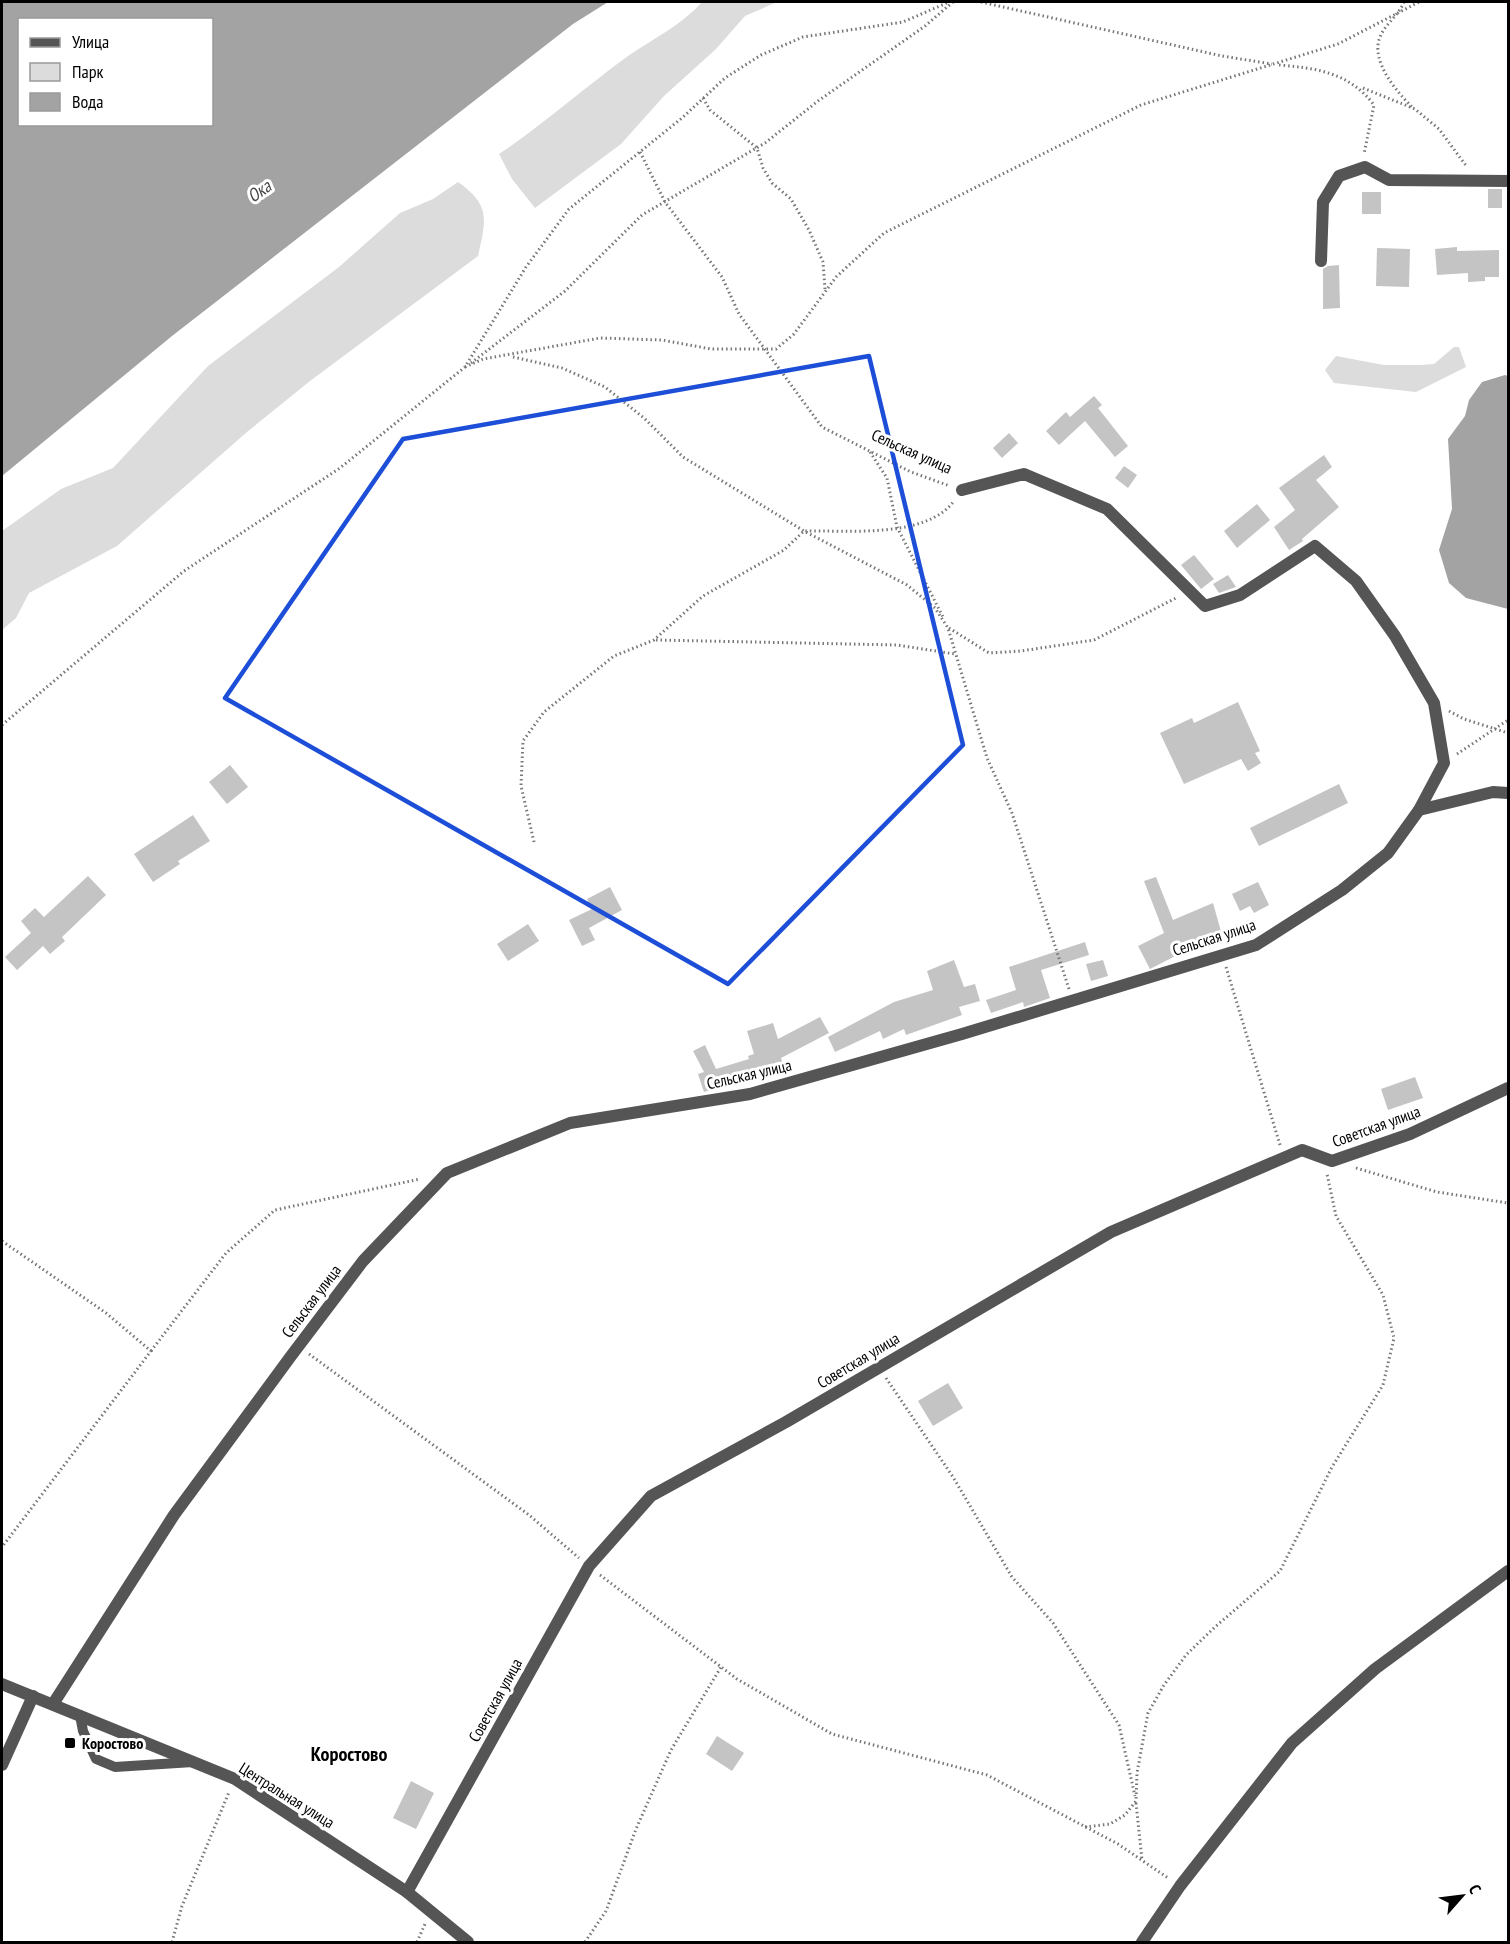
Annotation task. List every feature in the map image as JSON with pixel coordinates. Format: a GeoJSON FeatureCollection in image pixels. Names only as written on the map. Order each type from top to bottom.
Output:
{"type":"FeatureCollection","features":[{"type":"Feature","properties":{"kind":"street"},"geometry":{"type":"LineString","coordinates":[[1322,261],[1323,202],[1339,176],[1365,167],[1389,180],[1509,182]]}},
{"type":"Feature","properties":{"kind":"street","name":"Сельская улица"},"geometry":{"type":"LineString","coordinates":[[53,1704],[174,1515],[298,1346],[363,1261],[447,1173],[570,1123],[750,1094],[962,1034],[1256,945],[1342,890],[1388,853],[1419,810],[1444,763],[1434,703],[1395,636],[1356,581],[1315,546],[1240,595],[1205,606],[1107,510],[1024,474],[962,490]]}},
{"type":"Feature","properties":{"kind":"street"},"geometry":{"type":"LineString","coordinates":[[1419,810],[1493,792],[1509,793]]}},
{"type":"Feature","properties":{"kind":"street","name":"Советская улица"},"geometry":{"type":"LineString","coordinates":[[407,1892],[589,1566],[651,1496],[786,1422],[1110,1232],[1302,1150],[1332,1161],[1410,1134],[1509,1088]]}},
{"type":"Feature","properties":{"kind":"street"},"geometry":{"type":"LineString","coordinates":[[1142,1942],[1180,1886],[1292,1743],[1375,1670],[1509,1571]]}},
{"type":"Feature","properties":{"kind":"street","name":"Центральная улица"},"geometry":{"type":"LineString","coordinates":[[2,1684],[235,1779],[407,1892],[468,1942]]}},
{"type":"Feature","properties":{"kind":"street"},"geometry":{"type":"LineString","coordinates":[[2,1765],[33,1696]]}},
{"type":"Feature","properties":{"kind":"lane"},"geometry":{"type":"LineString","coordinates":[[80,1714],[83,1731],[96,1759],[115,1767],[194,1762]]}},
{"type":"Feature","properties":{"kind":"path"},"geometry":{"type":"LineString","coordinates":[[465,367],[526,267],[569,209],[640,152],[724,78],[761,55],[803,37],[903,22],[951,2]]}},
{"type":"Feature","properties":{"kind":"path"},"geometry":{"type":"LineString","coordinates":[[2,725],[184,572],[340,468],[465,367],[565,291],[642,215],[757,148],[925,26],[951,2]]}},
{"type":"Feature","properties":{"kind":"path"},"geometry":{"type":"LineString","coordinates":[[981,2],[1222,56],[1318,68],[1415,109]]}},
{"type":"Feature","properties":{"kind":"path"},"geometry":{"type":"LineString","coordinates":[[1404,2],[1401,10],[1380,37],[1379,57],[1399,94],[1438,129],[1478,181]]}},
{"type":"Feature","properties":{"kind":"path"},"geometry":{"type":"LineString","coordinates":[[465,367],[483,359],[511,356],[600,338],[662,340],[711,349],[776,349],[794,334],[836,277],[884,232],[991,177],[1141,105],[1338,44],[1419,2]]}},
{"type":"Feature","properties":{"kind":"path"},"geometry":{"type":"LineString","coordinates":[[1361,88],[1374,105],[1364,147],[1365,167]]}},
{"type":"Feature","properties":{"kind":"path"},"geometry":{"type":"LineString","coordinates":[[703,98],[710,110],[757,148],[763,168],[772,183],[791,199],[809,230],[823,262],[825,291]]}},
{"type":"Feature","properties":{"kind":"path","name":"Сельская улица"},"geometry":{"type":"LineString","coordinates":[[640,152],[665,202],[722,277],[739,314],[822,427],[911,472],[962,490]]}},
{"type":"Feature","properties":{"kind":"path"},"geometry":{"type":"LineString","coordinates":[[511,356],[562,368],[605,387],[644,418],[683,457],[804,531],[907,585],[935,608],[948,628],[989,653],[1021,651],[1095,640],[1191,592]]}},
{"type":"Feature","properties":{"kind":"path"},"geometry":{"type":"LineString","coordinates":[[869,450],[887,478],[897,527],[948,628],[987,758],[1012,813],[1072,999]]}},
{"type":"Feature","properties":{"kind":"path"},"geometry":{"type":"LineString","coordinates":[[534,842],[521,786],[523,741],[544,712],[579,683],[614,656],[654,640],[703,596],[784,550],[804,531],[923,525],[947,511],[962,490]]}},
{"type":"Feature","properties":{"kind":"path"},"geometry":{"type":"LineString","coordinates":[[654,640],[897,645],[956,654]]}},
{"type":"Feature","properties":{"kind":"path"},"geometry":{"type":"LineString","coordinates":[[1434,703],[1464,719],[1509,733]]}},
{"type":"Feature","properties":{"kind":"path"},"geometry":{"type":"LineString","coordinates":[[1444,763],[1509,720]]}},
{"type":"Feature","properties":{"kind":"path"},"geometry":{"type":"LineString","coordinates":[[1222,954],[1284,1157]]}},
{"type":"Feature","properties":{"kind":"path"},"geometry":{"type":"LineString","coordinates":[[1085,1827],[1110,1824],[1125,1815],[1136,1801],[1137,1773],[1148,1713],[1164,1685],[1186,1655],[1280,1571],[1332,1467],[1383,1385],[1394,1338],[1383,1295],[1336,1216],[1327,1174],[1302,1150]]}},
{"type":"Feature","properties":{"kind":"path"},"geometry":{"type":"LineString","coordinates":[[1332,1161],[1437,1192],[1509,1203]]}},
{"type":"Feature","properties":{"kind":"path"},"geometry":{"type":"LineString","coordinates":[[2,1547],[226,1253],[276,1210],[447,1173]]}},
{"type":"Feature","properties":{"kind":"path"},"geometry":{"type":"LineString","coordinates":[[2,1240],[106,1313],[151,1351]]}},
{"type":"Feature","properties":{"kind":"path"},"geometry":{"type":"LineString","coordinates":[[298,1346],[529,1515],[589,1566],[737,1679],[832,1734],[987,1775],[1085,1827],[1142,1860],[1180,1886]]}},
{"type":"Feature","properties":{"kind":"path"},"geometry":{"type":"LineString","coordinates":[[878,1367],[954,1477],[1012,1577],[1053,1623],[1119,1725],[1136,1801],[1142,1860]]}},
{"type":"Feature","properties":{"kind":"path"},"geometry":{"type":"LineString","coordinates":[[585,1942],[606,1911],[636,1829],[671,1750],[721,1667]]}},
{"type":"Feature","properties":{"kind":"path"},"geometry":{"type":"LineString","coordinates":[[172,1942],[182,1906],[235,1779]]}},
{"type":"Feature","properties":{"kind":"path"},"geometry":{"type":"LineString","coordinates":[[417,1942],[431,1911]]}},
{"type":"Feature","properties":{"kind":"highlighted area"},"geometry":{"type":"Polygon","coordinates":[[[869,356],[963,745],[728,984],[225,698],[403,439],[869,356]]]}},
{"type":"Feature","properties":{"kind":"green space"},"geometry":{"type":"Polygon","coordinates":[[[702,2],[777,2],[745,16],[716,49],[664,96],[621,144],[535,208],[512,179],[499,154],[628,56],[677,24],[702,2]]]}},
{"type":"Feature","properties":{"kind":"green space"},"geometry":{"type":"Polygon","coordinates":[[[458,182],[469,190],[481,206],[484,223],[478,256],[310,381],[247,432],[117,546],[29,593],[16,618],[2,630],[2,531],[61,489],[113,468],[208,366],[339,267],[400,213],[433,199],[458,182]]]}},
{"type":"Feature","properties":{"kind":"green space"},"geometry":{"type":"Polygon","coordinates":[[[1454,347],[1459,347],[1466,367],[1416,392],[1334,383],[1325,370],[1336,356],[1384,365],[1434,364],[1454,347]]]}},
{"type":"Feature","properties":{"kind":"water","name":"Ока"},"geometry":{"type":"Polygon","coordinates":[[[2,2],[608,2],[573,24],[172,336],[2,476],[2,2]]]}},
{"type":"Feature","properties":{"kind":"water"},"geometry":{"type":"Polygon","coordinates":[[[1508,376],[1508,609],[1466,598],[1449,583],[1439,550],[1452,509],[1448,439],[1465,416],[1469,400],[1482,382],[1508,376]]]}},
{"type":"Feature","properties":{"kind":"building"},"geometry":{"type":"Polygon","coordinates":[[[1488,189],[1502,189],[1502,208],[1488,208],[1488,189]]]}},
{"type":"Feature","properties":{"kind":"building"},"geometry":{"type":"Polygon","coordinates":[[[1362,192],[1381,192],[1381,214],[1362,214],[1362,192]]]}},
{"type":"Feature","properties":{"kind":"building"},"geometry":{"type":"Polygon","coordinates":[[[1457,247],[1457,251],[1499,250],[1499,277],[1485,277],[1485,281],[1468,282],[1468,273],[1437,275],[1435,249],[1457,247]]]}},
{"type":"Feature","properties":{"kind":"building"},"geometry":{"type":"Polygon","coordinates":[[[1377,248],[1410,249],[1409,287],[1376,286],[1377,248]]]}},
{"type":"Feature","properties":{"kind":"building"},"geometry":{"type":"Polygon","coordinates":[[[1339,265],[1340,308],[1323,309],[1323,269],[1339,265]]]}},
{"type":"Feature","properties":{"kind":"building"},"geometry":{"type":"Polygon","coordinates":[[[1094,396],[1102,405],[1098,408],[1128,446],[1115,457],[1085,421],[1059,445],[1046,431],[1066,412],[1070,417],[1094,396]]]}},
{"type":"Feature","properties":{"kind":"building"},"geometry":{"type":"Polygon","coordinates":[[[1009,433],[1018,443],[1002,458],[993,448],[1009,433]]]}},
{"type":"Feature","properties":{"kind":"building"},"geometry":{"type":"Polygon","coordinates":[[[1324,455],[1332,467],[1316,480],[1339,507],[1302,539],[1303,541],[1289,550],[1274,527],[1295,510],[1279,488],[1324,455]]]}},
{"type":"Feature","properties":{"kind":"building"},"geometry":{"type":"Polygon","coordinates":[[[1124,466],[1137,475],[1128,488],[1115,478],[1124,466]]]}},
{"type":"Feature","properties":{"kind":"building"},"geometry":{"type":"Polygon","coordinates":[[[1257,504],[1270,520],[1237,548],[1224,531],[1257,504]]]}},
{"type":"Feature","properties":{"kind":"building"},"geometry":{"type":"Polygon","coordinates":[[[1194,555],[1214,579],[1201,589],[1181,565],[1194,555]]]}},
{"type":"Feature","properties":{"kind":"building"},"geometry":{"type":"Polygon","coordinates":[[[1228,575],[1236,587],[1219,593],[1213,584],[1228,575]]]}},
{"type":"Feature","properties":{"kind":"building"},"geometry":{"type":"Polygon","coordinates":[[[1238,702],[1260,751],[1255,753],[1261,763],[1248,771],[1241,759],[1184,784],[1160,733],[1192,718],[1194,723],[1238,702]]]}},
{"type":"Feature","properties":{"kind":"building"},"geometry":{"type":"Polygon","coordinates":[[[230,765],[248,787],[227,804],[209,782],[230,765]]]}},
{"type":"Feature","properties":{"kind":"building"},"geometry":{"type":"Polygon","coordinates":[[[1339,784],[1348,803],[1259,846],[1250,828],[1339,784]]]}},
{"type":"Feature","properties":{"kind":"building"},"geometry":{"type":"Polygon","coordinates":[[[193,815],[210,841],[178,861],[180,864],[153,882],[134,854],[193,815]]]}},
{"type":"Feature","properties":{"kind":"building"},"geometry":{"type":"Polygon","coordinates":[[[88,876],[106,895],[62,937],[65,941],[50,954],[43,946],[17,970],[5,957],[31,933],[21,921],[35,908],[44,917],[88,876]]]}},
{"type":"Feature","properties":{"kind":"building"},"geometry":{"type":"Polygon","coordinates":[[[1156,877],[1173,920],[1213,903],[1224,942],[1192,952],[1191,948],[1150,969],[1138,946],[1164,933],[1144,881],[1156,877]]]}},
{"type":"Feature","properties":{"kind":"building"},"geometry":{"type":"Polygon","coordinates":[[[1258,882],[1269,905],[1254,913],[1250,906],[1240,911],[1232,894],[1258,882]]]}},
{"type":"Feature","properties":{"kind":"building"},"geometry":{"type":"Polygon","coordinates":[[[610,887],[622,910],[589,928],[595,940],[582,946],[569,920],[592,909],[587,899],[610,887]]]}},
{"type":"Feature","properties":{"kind":"building"},"geometry":{"type":"Polygon","coordinates":[[[528,924],[539,941],[508,961],[497,944],[528,924]]]}},
{"type":"Feature","properties":{"kind":"building"},"geometry":{"type":"Polygon","coordinates":[[[1085,942],[1089,955],[1041,970],[1050,998],[1024,1007],[1023,1002],[991,1013],[986,1000],[1016,990],[1009,967],[1085,942]]]}},
{"type":"Feature","properties":{"kind":"building"},"geometry":{"type":"Polygon","coordinates":[[[954,960],[964,987],[975,984],[980,1001],[959,1007],[962,1015],[906,1035],[904,1029],[883,1039],[880,1031],[835,1052],[828,1037],[894,1002],[933,990],[927,971],[954,960]]]}},
{"type":"Feature","properties":{"kind":"building"},"geometry":{"type":"Polygon","coordinates":[[[1103,960],[1108,976],[1091,981],[1086,964],[1103,960]]]}},
{"type":"Feature","properties":{"kind":"building"},"geometry":{"type":"Polygon","coordinates":[[[820,1017],[829,1033],[781,1058],[785,1068],[704,1092],[698,1074],[704,1072],[693,1051],[705,1045],[716,1069],[749,1059],[748,1056],[754,1054],[747,1031],[773,1023],[778,1039],[820,1017]]]}},
{"type":"Feature","properties":{"kind":"building"},"geometry":{"type":"Polygon","coordinates":[[[1415,1077],[1423,1098],[1388,1110],[1381,1089],[1415,1077]]]}},
{"type":"Feature","properties":{"kind":"building"},"geometry":{"type":"Polygon","coordinates":[[[948,1383],[963,1408],[933,1426],[918,1401],[948,1383]]]}},
{"type":"Feature","properties":{"kind":"building"},"geometry":{"type":"Polygon","coordinates":[[[717,1736],[744,1753],[732,1771],[706,1754],[717,1736]]]}},
{"type":"Feature","properties":{"kind":"building"},"geometry":{"type":"Polygon","coordinates":[[[411,1781],[434,1793],[416,1829],[393,1818],[411,1781]]]}},
{"type":"Feature","properties":{"kind":"place","name":"Коростово"},"geometry":{"type":"Point","coordinates":[70,1743]}},
{"type":"Feature","properties":{"kind":"district","name":"Коростово"},"geometry":{"type":"Point","coordinates":[349,1754]}}]}
